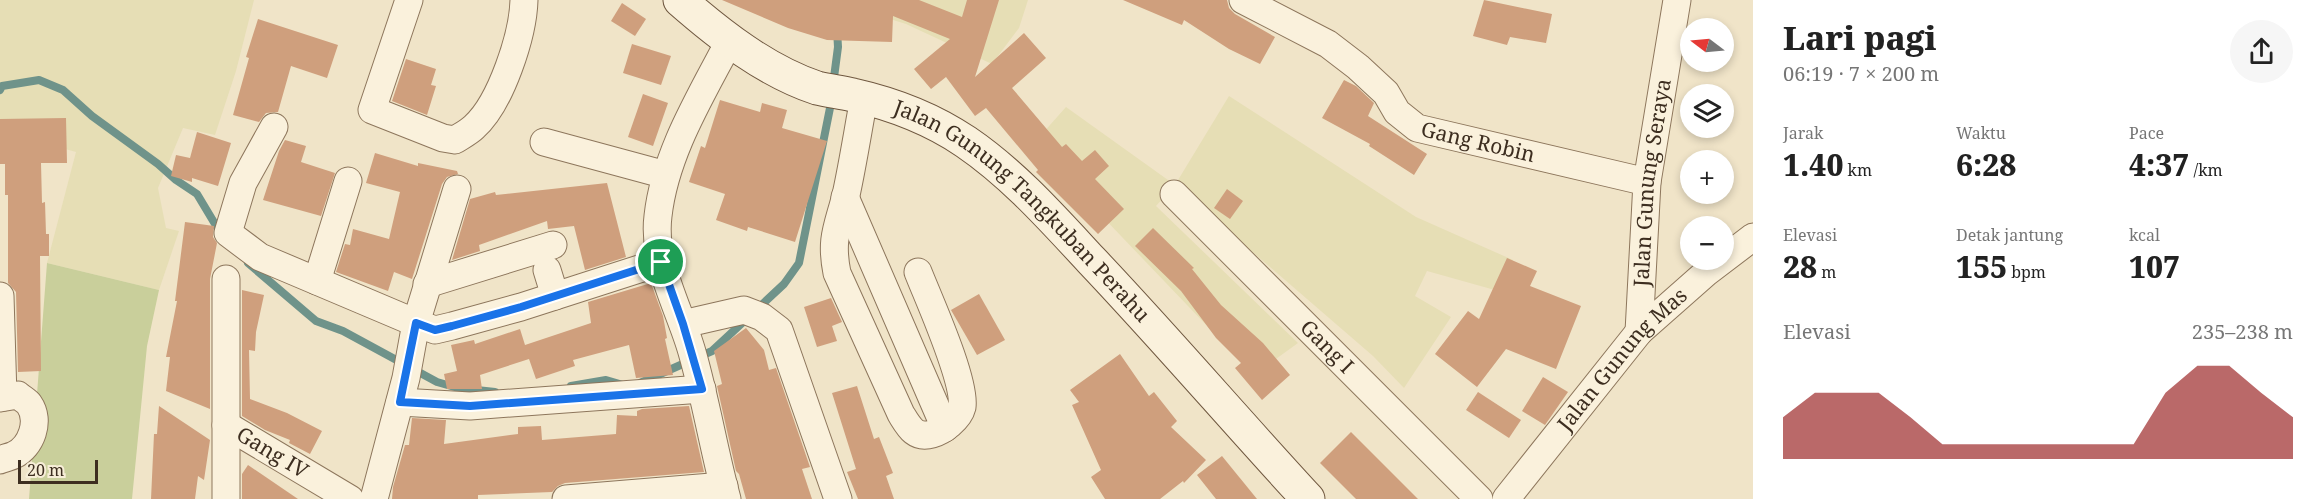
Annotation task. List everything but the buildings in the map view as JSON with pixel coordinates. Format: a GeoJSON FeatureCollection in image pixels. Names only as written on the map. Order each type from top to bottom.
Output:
{"type":"FeatureCollection","features":[{"type":"Feature","properties":{"kind":"street"},"geometry":{"type":"LineString","coordinates":[[409,0],[372,110],[443,138],[455,140],[475,127],[497,95],[515,50],[524,0]]}},
{"type":"Feature","properties":{"kind":"street","name":"Jalan Gunung Tangkuban Perahu"},"geometry":{"type":"LineString","coordinates":[[680,0],[730,40],[774,69],[819,88],[858,96],[929,120],[967,143],[1001,169],[1036,201],[1107,277],[1308,499]]}},
{"type":"Feature","properties":{"kind":"street","name":"Gang Robin"},"geometry":{"type":"LineString","coordinates":[[1243,0],[1328,44],[1386,93],[1397,112],[1417,128],[1647,182]]}},
{"type":"Feature","properties":{"kind":"street","name":"Jalan Gunung Seraya"},"geometry":{"type":"LineString","coordinates":[[1639,332],[1647,182],[1677,0]]}},
{"type":"Feature","properties":{"kind":"street"},"geometry":{"type":"LineString","coordinates":[[566,499],[725,493],[692,352],[661,262],[657,219],[666,175],[694,107],[730,40]]}},
{"type":"Feature","properties":{"kind":"street"},"geometry":{"type":"LineString","coordinates":[[858,96],[845,197],[835,230],[833,253],[837,273],[901,414],[911,431],[918,435],[931,435],[945,428],[962,410],[962,396],[956,369],[918,272]]}},
{"type":"Feature","properties":{"kind":"street"},"geometry":{"type":"LineString","coordinates":[[274,127],[243,183],[228,233],[261,257],[435,330],[555,296],[661,262]]}},
{"type":"Feature","properties":{"kind":"street"},"geometry":{"type":"LineString","coordinates":[[544,142],[666,175]]}},
{"type":"Feature","properties":{"kind":"street"},"geometry":{"type":"LineString","coordinates":[[317,281],[348,181]]}},
{"type":"Feature","properties":{"kind":"street"},"geometry":{"type":"LineString","coordinates":[[374,499],[400,402],[416,323],[456,189]]}},
{"type":"Feature","properties":{"kind":"street","name":"Gang I"},"geometry":{"type":"LineString","coordinates":[[1174,194],[1479,499]]}},
{"type":"Feature","properties":{"kind":"street"},"geometry":{"type":"LineString","coordinates":[[845,197],[945,428]]}},
{"type":"Feature","properties":{"kind":"street","name":"Jalan Gunung Mas"},"geometry":{"type":"LineString","coordinates":[[1506,499],[1639,332],[1707,272],[1753,237]]}},
{"type":"Feature","properties":{"kind":"street"},"geometry":{"type":"LineString","coordinates":[[427,285],[550,257],[555,296]]}},
{"type":"Feature","properties":{"kind":"street"},"geometry":{"type":"LineString","coordinates":[[226,279],[226,499]]}},
{"type":"Feature","properties":{"kind":"street"},"geometry":{"type":"LineString","coordinates":[[0,296],[1,397],[18,395],[29,404],[34,416],[33,432],[27,444],[15,455],[0,460]]}},
{"type":"Feature","properties":{"kind":"street"},"geometry":{"type":"LineString","coordinates":[[683,324],[744,310],[762,317],[778,330],[838,499]]}},
{"type":"Feature","properties":{"kind":"street"},"geometry":{"type":"LineString","coordinates":[[400,402],[470,406],[700,384]]}},
{"type":"Feature","properties":{"kind":"street","name":"Gang IV"},"geometry":{"type":"LineString","coordinates":[[226,425],[351,499]]}},
{"type":"Feature","properties":{"kind":"shaded area"},"geometry":{"type":"Polygon","coordinates":[[[0,0],[254,0],[236,71],[215,135],[183,128],[158,188],[166,228],[179,231],[159,290],[47,263],[76,152],[22,137],[0,153],[0,0]]]}},
{"type":"Feature","properties":{"kind":"shaded area"},"geometry":{"type":"Polygon","coordinates":[[[835,0],[1028,0],[1019,28],[992,64],[906,24],[835,2],[835,0]]]}},
{"type":"Feature","properties":{"kind":"shaded area"},"geometry":{"type":"Polygon","coordinates":[[[1229,96],[1416,217],[1513,260],[1509,294],[1427,271],[1415,296],[1451,317],[1404,388],[1373,356],[1175,185],[1229,96]]]}},
{"type":"Feature","properties":{"kind":"shaded area"},"geometry":{"type":"Polygon","coordinates":[[[1066,107],[1175,185],[1156,206],[1298,343],[1254,375],[1033,144],[1066,107]]]}},
{"type":"Feature","properties":{"kind":"green space"},"geometry":{"type":"Polygon","coordinates":[[[47,263],[159,290],[147,346],[132,499],[29,499],[47,263]]]}},
{"type":"Feature","properties":{"kind":"waterway"},"geometry":{"type":"LineString","coordinates":[[833,85],[838,47],[837,30]]}},
{"type":"Feature","properties":{"kind":"waterway"},"geometry":{"type":"LineString","coordinates":[[0,90],[2,86],[39,80],[63,90],[92,116],[197,194],[221,234]]}},
{"type":"Feature","properties":{"kind":"waterway"},"geometry":{"type":"LineString","coordinates":[[640,383],[712,351],[784,284],[799,263],[832,98]]}},
{"type":"Feature","properties":{"kind":"waterway"},"geometry":{"type":"LineString","coordinates":[[248,263],[316,321],[343,331],[437,382],[458,388],[495,392]]}},
{"type":"Feature","properties":{"kind":"waterway"},"geometry":{"type":"LineString","coordinates":[[571,386],[606,380],[623,385]]}},
{"type":"Feature","properties":{"kind":"route"},"geometry":{"type":"LineString","coordinates":[[661,262],[683,324],[702,389],[470,406],[400,402],[416,323],[435,330],[452,326],[521,307],[661,262]]}}]}
